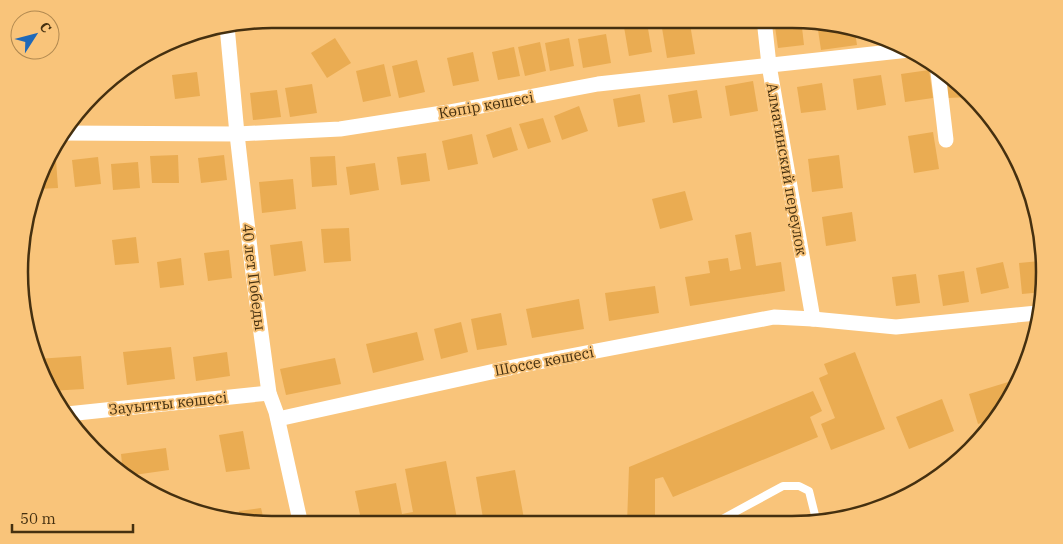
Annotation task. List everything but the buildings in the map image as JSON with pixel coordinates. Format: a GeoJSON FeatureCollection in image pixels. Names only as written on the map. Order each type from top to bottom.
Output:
{"type":"FeatureCollection","features":[{"type":"Feature","properties":{"kind":"street","name":"Алматинский переулок"},"geometry":{"type":"LineString","coordinates":[[765,28],[768,65],[813,319]]}},
{"type":"Feature","properties":{"kind":"street","name":"40 лет Победы"},"geometry":{"type":"LineString","coordinates":[[228,32],[252,266],[269,393],[278,419],[299,516]]}},
{"type":"Feature","properties":{"kind":"street","name":"Көпір көшесі"},"geometry":{"type":"LineString","coordinates":[[71,133],[237,134],[340,129],[449,112],[598,84],[896,51]]}},
{"type":"Feature","properties":{"kind":"street"},"geometry":{"type":"LineString","coordinates":[[939,77],[946,140]]}},
{"type":"Feature","properties":{"kind":"street","name":"Шоссе көшесі"},"geometry":{"type":"LineString","coordinates":[[278,419],[518,366],[774,317],[896,327],[1032,314]]}},
{"type":"Feature","properties":{"kind":"street","name":"Зауытты көшесі"},"geometry":{"type":"LineString","coordinates":[[73,413],[269,393]]}},
{"type":"Feature","properties":{"kind":"lane"},"geometry":{"type":"LineString","coordinates":[[728,516],[783,486],[799,486],[808,491],[815,515]]}}]}
